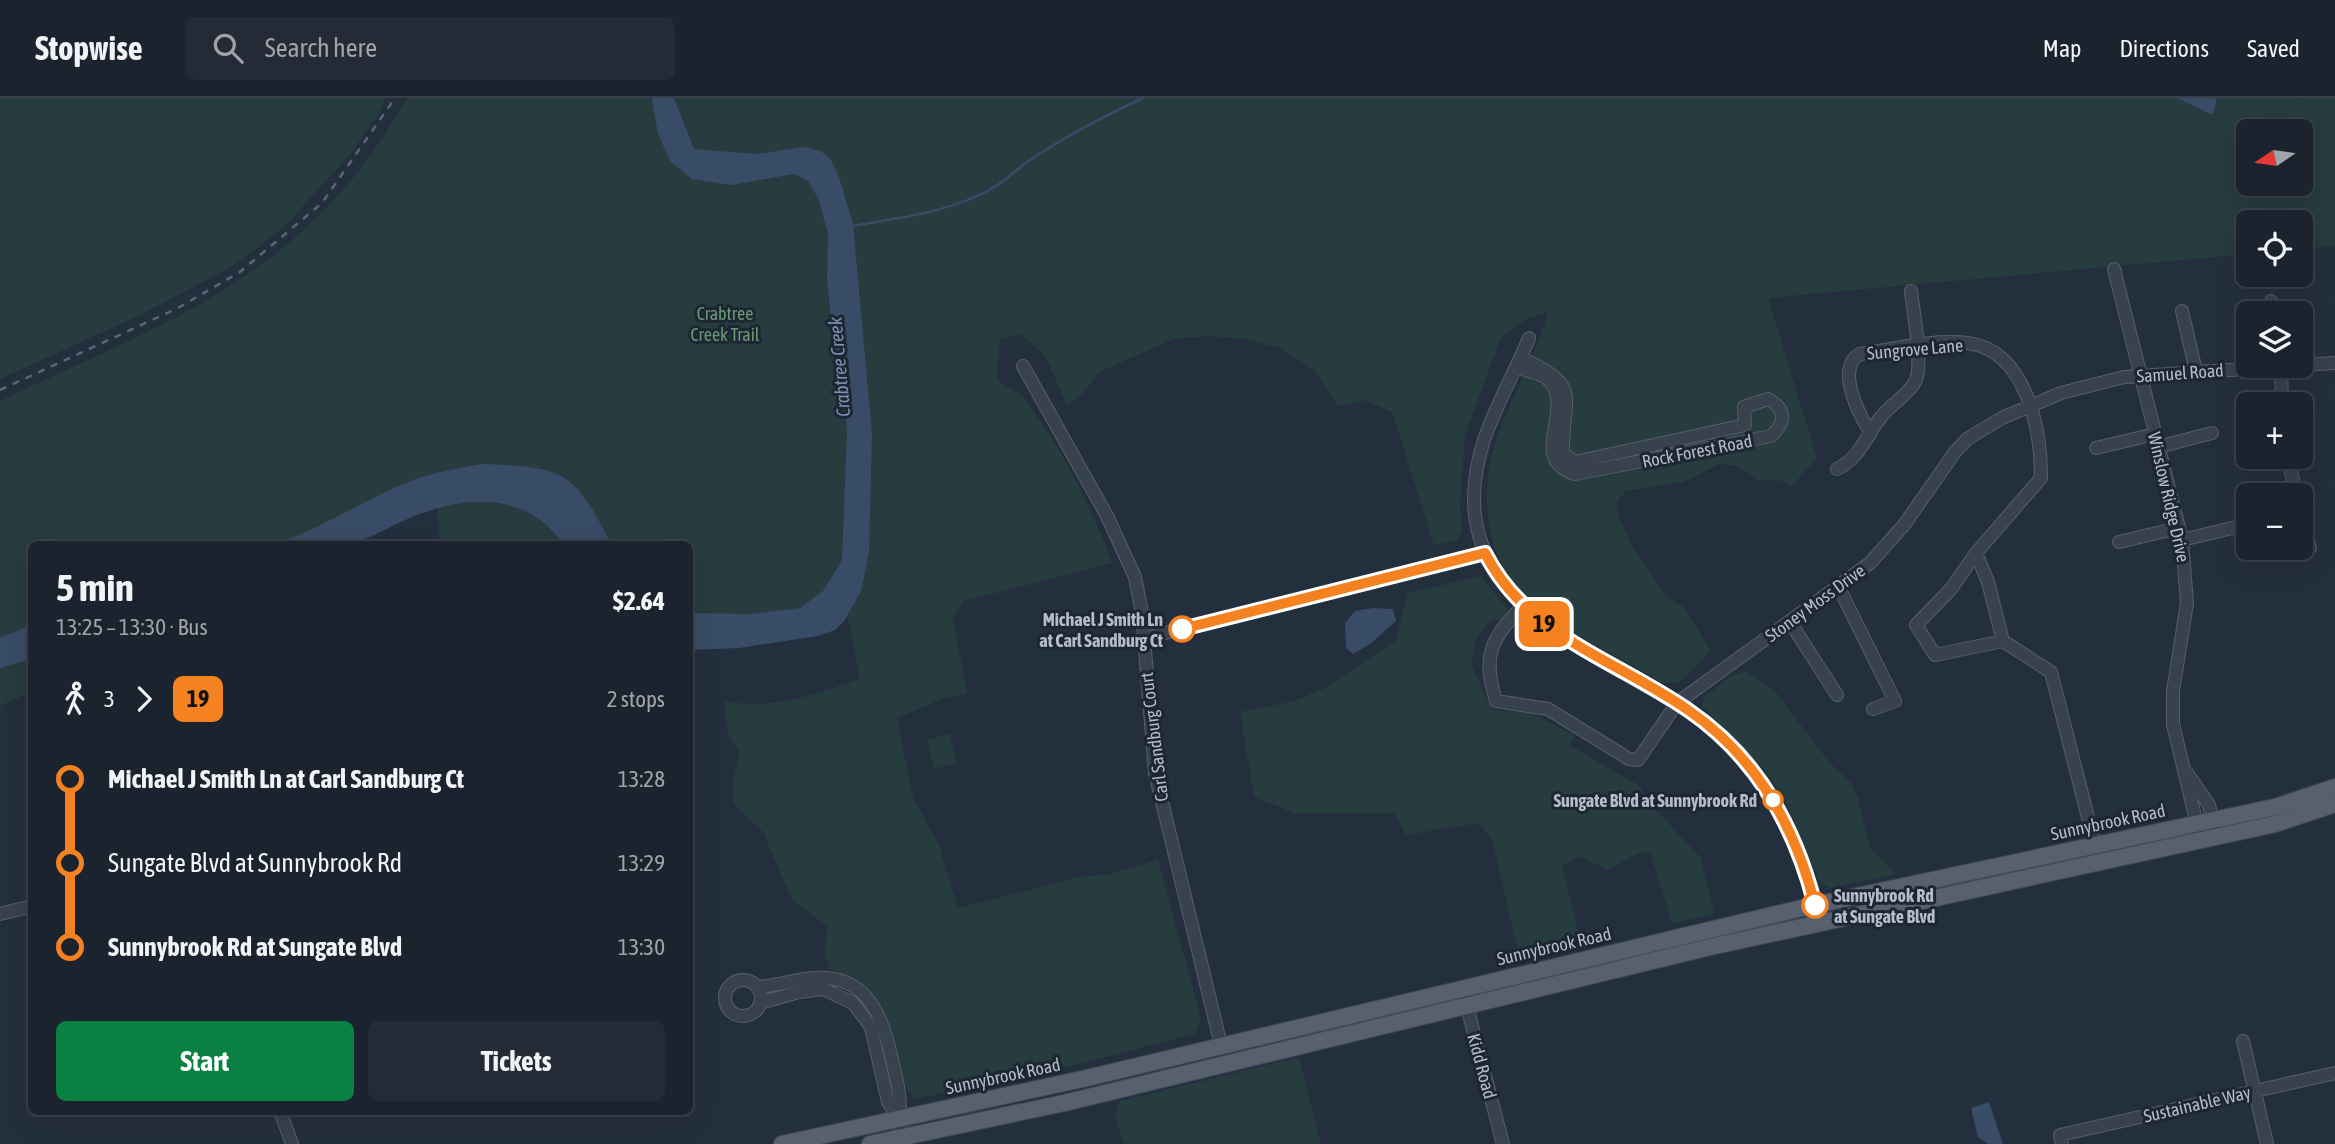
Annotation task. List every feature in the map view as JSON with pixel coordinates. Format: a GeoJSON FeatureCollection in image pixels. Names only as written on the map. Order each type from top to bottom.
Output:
{"type":"FeatureCollection","features":[{"type":"Feature","properties":{"kind":"main road","name":"Sunnybrook Road"},"geometry":{"type":"LineString","coordinates":[[870,1144],[903,1141],[2206,830],[2335,786]]}},
{"type":"Feature","properties":{"kind":"main road","name":"Sunnybrook Road"},"geometry":{"type":"LineString","coordinates":[[782,1144],[1221,1045],[1815,905],[2095,845],[2275,824],[2335,804]]}},
{"type":"Feature","properties":{"kind":"main road"},"geometry":{"type":"LineString","coordinates":[[1141,1083],[1156,1072],[1209,1057],[1221,1045]]}},
{"type":"Feature","properties":{"kind":"street","name":"Winslow Ridge Drive"},"geometry":{"type":"LineString","coordinates":[[2114,269],[2180,534],[2188,603],[2173,691],[2173,724],[2185,770],[2204,796],[2206,830]]}},
{"type":"Feature","properties":{"kind":"street"},"geometry":{"type":"LineString","coordinates":[[1837,469],[1847,465],[1878,420],[1916,381],[1911,291]]}},
{"type":"Feature","properties":{"kind":"street"},"geometry":{"type":"LineString","coordinates":[[2182,311],[2196,371]]}},
{"type":"Feature","properties":{"kind":"street"},"geometry":{"type":"LineString","coordinates":[[1529,338],[1479,458],[1475,500],[1485,553],[1494,571],[1523,606],[1550,628],[1677,703],[1732,746],[1766,789],[1795,839],[1819,923]]}},
{"type":"Feature","properties":{"kind":"street","name":"Sungrove Lane"},"geometry":{"type":"LineString","coordinates":[[1871,433],[1857,408],[1850,364],[1860,354],[1916,346],[1969,343],[1994,352],[2014,372],[2029,404],[2041,452],[2042,478],[1976,553]]}},
{"type":"Feature","properties":{"kind":"street","name":"Rock Forest Road"},"geometry":{"type":"LineString","coordinates":[[1519,363],[1557,377],[1564,389],[1567,400],[1563,453],[1575,462],[1745,425],[1744,407],[1768,399],[1780,405],[1784,416],[1782,426],[1771,436],[1575,474],[1563,471],[1555,460],[1552,444],[1558,400],[1552,384],[1519,363]]}},
{"type":"Feature","properties":{"kind":"street","name":"Samuel Road"},"geometry":{"type":"LineString","coordinates":[[2313,365],[2335,363]]}},
{"type":"Feature","properties":{"kind":"street","name":"Carl Sandburg Court"},"geometry":{"type":"LineString","coordinates":[[1023,366],[1122,546],[1135,577],[1144,638],[1156,773],[1221,1045]]}},
{"type":"Feature","properties":{"kind":"street","name":"Samuel Road"},"geometry":{"type":"LineString","coordinates":[[2029,404],[2077,388],[2140,375],[2236,369]]}},
{"type":"Feature","properties":{"kind":"street","name":"Stoney Moss Drive"},"geometry":{"type":"LineString","coordinates":[[1523,606],[1498,632],[1489,653],[1489,678],[1496,701],[1548,709],[1629,759],[1638,760],[1677,703],[1839,588],[1888,544],[1967,439],[2029,404]]}},
{"type":"Feature","properties":{"kind":"street"},"geometry":{"type":"LineString","coordinates":[[2096,448],[2212,433]]}},
{"type":"Feature","properties":{"kind":"street"},"geometry":{"type":"LineString","coordinates":[[2119,542],[2236,526]]}},
{"type":"Feature","properties":{"kind":"street"},"geometry":{"type":"LineString","coordinates":[[1144,638],[1485,553]]}},
{"type":"Feature","properties":{"kind":"street"},"geometry":{"type":"LineString","coordinates":[[1976,553],[1951,589],[1916,625],[1935,655],[2003,642]]}},
{"type":"Feature","properties":{"kind":"street"},"geometry":{"type":"LineString","coordinates":[[1976,553],[1988,582],[2003,642],[2050,673],[2095,845]]}},
{"type":"Feature","properties":{"kind":"street"},"geometry":{"type":"LineString","coordinates":[[1839,588],[1895,701],[1873,709]]}},
{"type":"Feature","properties":{"kind":"street"},"geometry":{"type":"LineString","coordinates":[[1790,622],[1837,695]]}},
{"type":"Feature","properties":{"kind":"street"},"geometry":{"type":"LineString","coordinates":[[0,914],[28,907]]}},
{"type":"Feature","properties":{"kind":"street"},"geometry":{"type":"LineString","coordinates":[[899,1119],[888,1102],[871,1027],[853,1003],[823,989],[799,992],[760,1003],[753,1013],[742,1016],[731,1011],[726,1000],[727,991],[738,981],[748,981],[757,987],[807,977],[830,978],[849,983],[865,995],[878,1010],[886,1031],[902,1100],[899,1119],[903,1141]]}},
{"type":"Feature","properties":{"kind":"street"},"geometry":{"type":"LineString","coordinates":[[757,987],[760,1003]]}},
{"type":"Feature","properties":{"kind":"street","name":"Kidd Road"},"geometry":{"type":"LineString","coordinates":[[1462,987],[1503,1144]]}},
{"type":"Feature","properties":{"kind":"street"},"geometry":{"type":"LineString","coordinates":[[2243,1041],[2267,1144]]}},
{"type":"Feature","properties":{"kind":"street","name":"Sustainable Way"},"geometry":{"type":"LineString","coordinates":[[2061,1139],[2335,1073]]}},
{"type":"Feature","properties":{"kind":"street"},"geometry":{"type":"LineString","coordinates":[[281,1115],[292,1144]]}},
{"type":"Feature","properties":{"kind":"green space"},"geometry":{"type":"Polygon","coordinates":[[[0,98],[385,98],[380,111],[352,152],[286,225],[232,267],[136,317],[0,379],[0,98]]]}},
{"type":"Feature","properties":{"kind":"green space","name":"Crabtree Creek Trail"},"geometry":{"type":"Polygon","coordinates":[[[407,98],[2177,98],[2213,115],[2217,98],[2335,98],[2335,246],[2313,248],[2313,210],[2236,210],[2236,255],[1768,298],[1817,458],[1791,487],[1784,481],[1758,480],[1737,466],[1719,464],[1684,482],[1626,491],[1617,501],[1618,515],[1633,548],[1668,598],[1684,607],[1711,651],[1679,682],[1662,683],[1572,632],[1538,608],[1510,579],[1493,542],[1487,501],[1491,459],[1502,424],[1548,312],[1524,320],[1501,338],[1465,435],[1460,506],[1462,531],[1456,541],[1434,545],[1392,412],[1363,400],[1338,407],[1315,371],[1279,348],[1245,339],[1208,336],[1173,339],[1100,372],[1080,396],[1067,406],[1046,357],[1021,334],[1000,339],[997,379],[1023,397],[1050,435],[1085,498],[1112,563],[964,601],[953,619],[967,693],[942,699],[897,718],[913,798],[938,843],[958,908],[1079,877],[1109,874],[1158,860],[1201,1018],[1195,1034],[1039,1074],[915,1099],[904,1080],[890,1027],[879,1002],[861,984],[830,970],[824,951],[828,927],[792,900],[763,832],[733,803],[733,783],[739,751],[728,736],[724,701],[742,704],[776,702],[810,695],[860,679],[846,608],[693,643],[693,541],[439,541],[437,494],[314,541],[28,541],[28,693],[0,706],[0,401],[179,316],[231,285],[280,250],[326,209],[368,159],[407,98]]]}},
{"type":"Feature","properties":{"kind":"green space"},"geometry":{"type":"Polygon","coordinates":[[[1480,576],[1510,612],[1500,620],[1491,621],[1477,637],[1471,665],[1493,710],[1529,712],[1575,736],[1569,745],[1640,786],[1647,800],[1700,857],[1715,914],[1672,923],[1650,852],[1636,854],[1608,870],[1580,856],[1562,866],[1581,943],[1520,959],[1492,840],[1479,823],[1406,835],[1395,814],[1294,813],[1254,797],[1240,712],[1294,701],[1325,688],[1396,640],[1408,593],[1480,576]]]}},
{"type":"Feature","properties":{"kind":"green space"},"geometry":{"type":"Polygon","coordinates":[[[1745,671],[1775,691],[1829,762],[1850,782],[1858,798],[1870,848],[1896,874],[1829,888],[1819,881],[1787,803],[1760,764],[1702,706],[1704,697],[1731,676],[1745,671]]]}},
{"type":"Feature","properties":{"kind":"green space"},"geometry":{"type":"Polygon","coordinates":[[[949,733],[957,763],[934,769],[927,740],[949,733]]]}},
{"type":"Feature","properties":{"kind":"green space"},"geometry":{"type":"Polygon","coordinates":[[[1299,1057],[1321,1144],[1124,1144],[1115,1119],[1120,1101],[1299,1057]]]}},
{"type":"Feature","properties":{"kind":"water","name":"Crabtree Creek"},"geometry":{"type":"Polygon","coordinates":[[[652,98],[674,98],[694,149],[756,154],[804,147],[821,151],[831,160],[839,177],[853,224],[872,434],[869,552],[861,591],[845,620],[835,630],[818,636],[739,648],[693,650],[693,613],[751,614],[800,608],[823,591],[842,560],[847,431],[842,381],[835,361],[827,279],[828,233],[818,198],[808,181],[794,174],[731,185],[692,179],[670,161],[658,134],[652,98]]]}},
{"type":"Feature","properties":{"kind":"water"},"geometry":{"type":"Polygon","coordinates":[[[2177,98],[2217,98],[2213,115],[2177,98]]]}},
{"type":"Feature","properties":{"kind":"water"},"geometry":{"type":"Polygon","coordinates":[[[482,464],[532,467],[549,471],[576,487],[609,541],[561,541],[549,527],[515,507],[476,502],[435,509],[358,541],[283,541],[412,480],[482,464]]]}},
{"type":"Feature","properties":{"kind":"water"},"geometry":{"type":"Polygon","coordinates":[[[1393,609],[1396,621],[1370,644],[1353,654],[1346,648],[1345,623],[1355,611],[1393,609]]]}},
{"type":"Feature","properties":{"kind":"water"},"geometry":{"type":"Polygon","coordinates":[[[28,626],[28,660],[0,668],[0,638],[28,626]]]}},
{"type":"Feature","properties":{"kind":"water"},"geometry":{"type":"Polygon","coordinates":[[[1989,1102],[2003,1144],[1988,1144],[1978,1137],[1971,1108],[1989,1102]]]}},
{"type":"Feature","properties":{"kind":"waterway"},"geometry":{"type":"LineString","coordinates":[[852,226],[926,213],[980,195],[1057,143],[1143,98]]}},
{"type":"Feature","properties":{"kind":"railway"},"geometry":{"type":"LineString","coordinates":[[0,390],[178,308],[240,272],[322,203],[395,98]]}},
{"type":"Feature","properties":{"kind":"bus line","name":"19"},"geometry":{"type":"LineString","coordinates":[[1182,629],[1485,553],[1494,571],[1529,613],[1605,662],[1686,709],[1739,753],[1784,817],[1805,865],[1815,905]]}},
{"type":"Feature","properties":{"kind":"place","name":"Michael J Smith Ln at Carl Sandburg Ct"},"geometry":{"type":"Point","coordinates":[1182,629]}},
{"type":"Feature","properties":{"kind":"place","name":"Sungate Blvd at Sunnybrook Rd"},"geometry":{"type":"Point","coordinates":[1773,800]}},
{"type":"Feature","properties":{"kind":"place","name":"Sunnybrook Rd at Sungate Blvd"},"geometry":{"type":"Point","coordinates":[1815,905]}}]}
